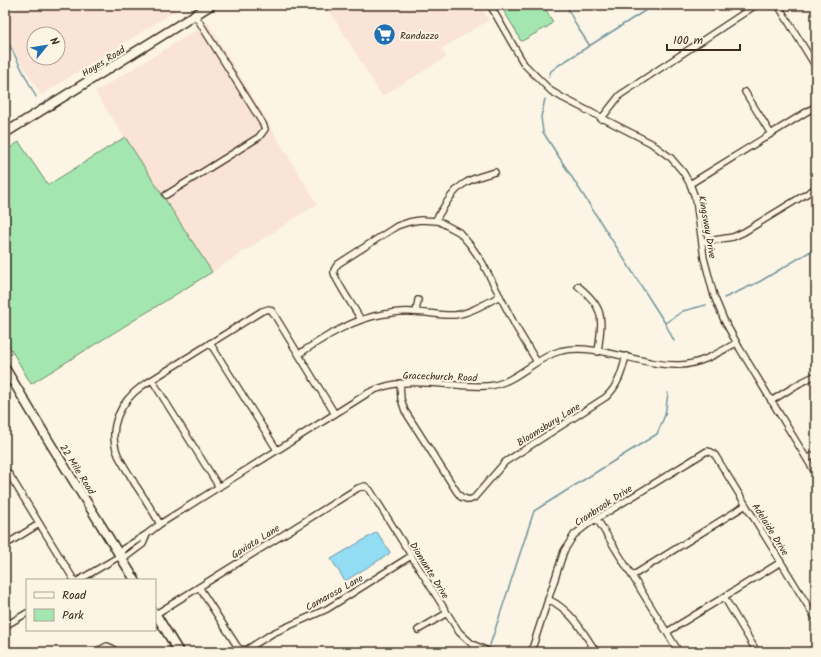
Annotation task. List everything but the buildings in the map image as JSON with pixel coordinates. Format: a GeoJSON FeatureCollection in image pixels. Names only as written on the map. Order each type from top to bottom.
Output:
{"type":"FeatureCollection","features":[{"type":"Feature","properties":{"kind":"street","name":"Hayes Road"},"geometry":{"type":"LineString","coordinates":[[5,133],[211,5]]}},
{"type":"Feature","properties":{"kind":"street","name":"Kingsway Drive"},"geometry":{"type":"LineString","coordinates":[[490,5],[519,56],[537,78],[557,95],[659,148],[676,163],[690,184],[696,200],[704,258],[714,296],[724,320],[736,343],[816,474]]}},
{"type":"Feature","properties":{"kind":"street"},"geometry":{"type":"LineString","coordinates":[[602,119],[620,95],[756,5]]}},
{"type":"Feature","properties":{"kind":"street"},"geometry":{"type":"LineString","coordinates":[[778,5],[816,67]]}},
{"type":"Feature","properties":{"kind":"street"},"geometry":{"type":"LineString","coordinates":[[166,195],[259,137],[265,129],[195,15]]}},
{"type":"Feature","properties":{"kind":"street"},"geometry":{"type":"LineString","coordinates":[[745,92],[771,134]]}},
{"type":"Feature","properties":{"kind":"street"},"geometry":{"type":"LineString","coordinates":[[690,184],[816,106]]}},
{"type":"Feature","properties":{"kind":"street"},"geometry":{"type":"LineString","coordinates":[[435,221],[448,198],[467,182],[495,172]]}},
{"type":"Feature","properties":{"kind":"street"},"geometry":{"type":"LineString","coordinates":[[702,242],[733,237],[744,232],[816,188]]}},
{"type":"Feature","properties":{"kind":"street"},"geometry":{"type":"LineString","coordinates":[[362,320],[337,280],[334,269],[338,264],[397,226],[420,220],[438,221],[456,230],[468,242],[482,262],[516,327],[537,362]]}},
{"type":"Feature","properties":{"kind":"street"},"geometry":{"type":"LineString","coordinates":[[578,286],[596,302],[601,314],[598,352]]}},
{"type":"Feature","properties":{"kind":"street"},"geometry":{"type":"LineString","coordinates":[[298,354],[335,331],[362,320],[384,314],[416,312],[444,315],[458,314],[470,311],[500,296]]}},
{"type":"Feature","properties":{"kind":"street"},"geometry":{"type":"LineString","coordinates":[[416,312],[418,300]]}},
{"type":"Feature","properties":{"kind":"street"},"geometry":{"type":"LineString","coordinates":[[160,524],[121,460],[115,445],[114,435],[117,417],[124,403],[132,393],[210,343],[262,311],[269,309],[272,311],[335,414]]}},
{"type":"Feature","properties":{"kind":"street"},"geometry":{"type":"LineString","coordinates":[[210,343],[277,450]]}},
{"type":"Feature","properties":{"kind":"street","name":"Gracechurch Road"},"geometry":{"type":"LineString","coordinates":[[81,579],[120,556],[123,549],[160,524],[277,450],[373,391],[394,383],[412,382],[489,386],[503,383],[537,362],[560,351],[581,349],[666,364],[680,365],[704,360],[736,343]]}},
{"type":"Feature","properties":{"kind":"street","name":"Bloomsbury Lane"},"geometry":{"type":"LineString","coordinates":[[400,383],[401,399],[405,411],[457,492],[461,497],[469,500],[474,498],[505,462],[606,397],[616,385],[621,375],[626,356]]}},
{"type":"Feature","properties":{"kind":"street","name":"22 Mile Road"},"geometry":{"type":"LineString","coordinates":[[5,368],[134,579]]}},
{"type":"Feature","properties":{"kind":"street"},"geometry":{"type":"LineString","coordinates":[[771,401],[816,375]]}},
{"type":"Feature","properties":{"kind":"street"},"geometry":{"type":"LineString","coordinates":[[152,380],[219,487]]}},
{"type":"Feature","properties":{"kind":"street","name":"Adelaide Drive"},"geometry":{"type":"LineString","coordinates":[[709,451],[715,455],[816,619]]}},
{"type":"Feature","properties":{"kind":"street","name":"Cranbrook Drive"},"geometry":{"type":"LineString","coordinates":[[531,652],[561,557],[567,544],[578,531],[703,453],[709,451]]}},
{"type":"Feature","properties":{"kind":"street"},"geometry":{"type":"LineString","coordinates":[[807,459],[816,454]]}},
{"type":"Feature","properties":{"kind":"street"},"geometry":{"type":"LineString","coordinates":[[5,471],[9,474],[73,579]]}},
{"type":"Feature","properties":{"kind":"street","name":"Diamante Drive"},"geometry":{"type":"LineString","coordinates":[[365,486],[370,490],[459,632],[467,641],[490,652]]}},
{"type":"Feature","properties":{"kind":"street","name":"Gaviota Lane"},"geometry":{"type":"LineString","coordinates":[[156,612],[358,488],[365,486]]}},
{"type":"Feature","properties":{"kind":"street"},"geometry":{"type":"LineString","coordinates":[[632,576],[746,505]]}},
{"type":"Feature","properties":{"kind":"street"},"geometry":{"type":"LineString","coordinates":[[597,519],[679,652]]}},
{"type":"Feature","properties":{"kind":"street"},"geometry":{"type":"LineString","coordinates":[[5,545],[39,524]]}},
{"type":"Feature","properties":{"kind":"street","name":"Camarosa Lane"},"geometry":{"type":"LineString","coordinates":[[199,587],[237,646],[243,650],[279,630],[327,609],[411,556]]}},
{"type":"Feature","properties":{"kind":"street"},"geometry":{"type":"LineString","coordinates":[[667,632],[781,562]]}},
{"type":"Feature","properties":{"kind":"street"},"geometry":{"type":"LineString","coordinates":[[724,597],[757,652]]}},
{"type":"Feature","properties":{"kind":"street"},"geometry":{"type":"LineString","coordinates":[[548,599],[570,614],[596,652]]}},
{"type":"Feature","properties":{"kind":"street"},"geometry":{"type":"LineString","coordinates":[[418,630],[447,613]]}},
{"type":"Feature","properties":{"kind":"street"},"geometry":{"type":"LineString","coordinates":[[5,626],[26,614]]}},
{"type":"Feature","properties":{"kind":"street"},"geometry":{"type":"LineString","coordinates":[[156,615],[179,652]]}},
{"type":"Feature","properties":{"kind":"street"},"geometry":{"type":"LineString","coordinates":[[95,652],[110,646],[116,652]]}},
{"type":"Feature","properties":{"kind":"shaded area"},"geometry":{"type":"Polygon","coordinates":[[[22,5],[183,6],[41,95],[5,36],[5,16],[22,5]]]}},
{"type":"Feature","properties":{"kind":"shaded area"},"geometry":{"type":"Polygon","coordinates":[[[326,5],[479,5],[489,20],[441,49],[447,57],[382,96],[326,5]]]}},
{"type":"Feature","properties":{"kind":"shaded area"},"geometry":{"type":"Polygon","coordinates":[[[208,23],[317,204],[212,272],[95,92],[208,23]]]}},
{"type":"Feature","properties":{"kind":"green space"},"geometry":{"type":"Polygon","coordinates":[[[500,5],[543,5],[553,22],[549,26],[522,41],[500,5]]]}},
{"type":"Feature","properties":{"kind":"green space"},"geometry":{"type":"Polygon","coordinates":[[[125,137],[212,272],[31,384],[5,339],[5,151],[19,142],[48,185],[125,137]]]}},
{"type":"Feature","properties":{"kind":"water"},"geometry":{"type":"Polygon","coordinates":[[[377,532],[390,552],[389,554],[345,581],[331,559],[377,532]]]}},
{"type":"Feature","properties":{"kind":"waterway"},"geometry":{"type":"LineString","coordinates":[[566,5],[576,25],[590,46]]}},
{"type":"Feature","properties":{"kind":"waterway"},"geometry":{"type":"LineString","coordinates":[[549,76],[551,71],[559,65],[654,5]]}},
{"type":"Feature","properties":{"kind":"waterway"},"geometry":{"type":"LineString","coordinates":[[5,36],[36,97]]}},
{"type":"Feature","properties":{"kind":"waterway"},"geometry":{"type":"LineString","coordinates":[[545,99],[541,117],[543,132],[665,323],[674,341]]}},
{"type":"Feature","properties":{"kind":"waterway"},"geometry":{"type":"LineString","coordinates":[[724,298],[759,282],[816,248]]}},
{"type":"Feature","properties":{"kind":"waterway"},"geometry":{"type":"LineString","coordinates":[[665,323],[683,311],[706,305]]}},
{"type":"Feature","properties":{"kind":"waterway"},"geometry":{"type":"LineString","coordinates":[[490,645],[534,511],[657,434],[665,415],[668,393]]}},
{"type":"Feature","properties":{"kind":"place","name":"Randazzo"},"geometry":{"type":"Point","coordinates":[384,35]}}]}
